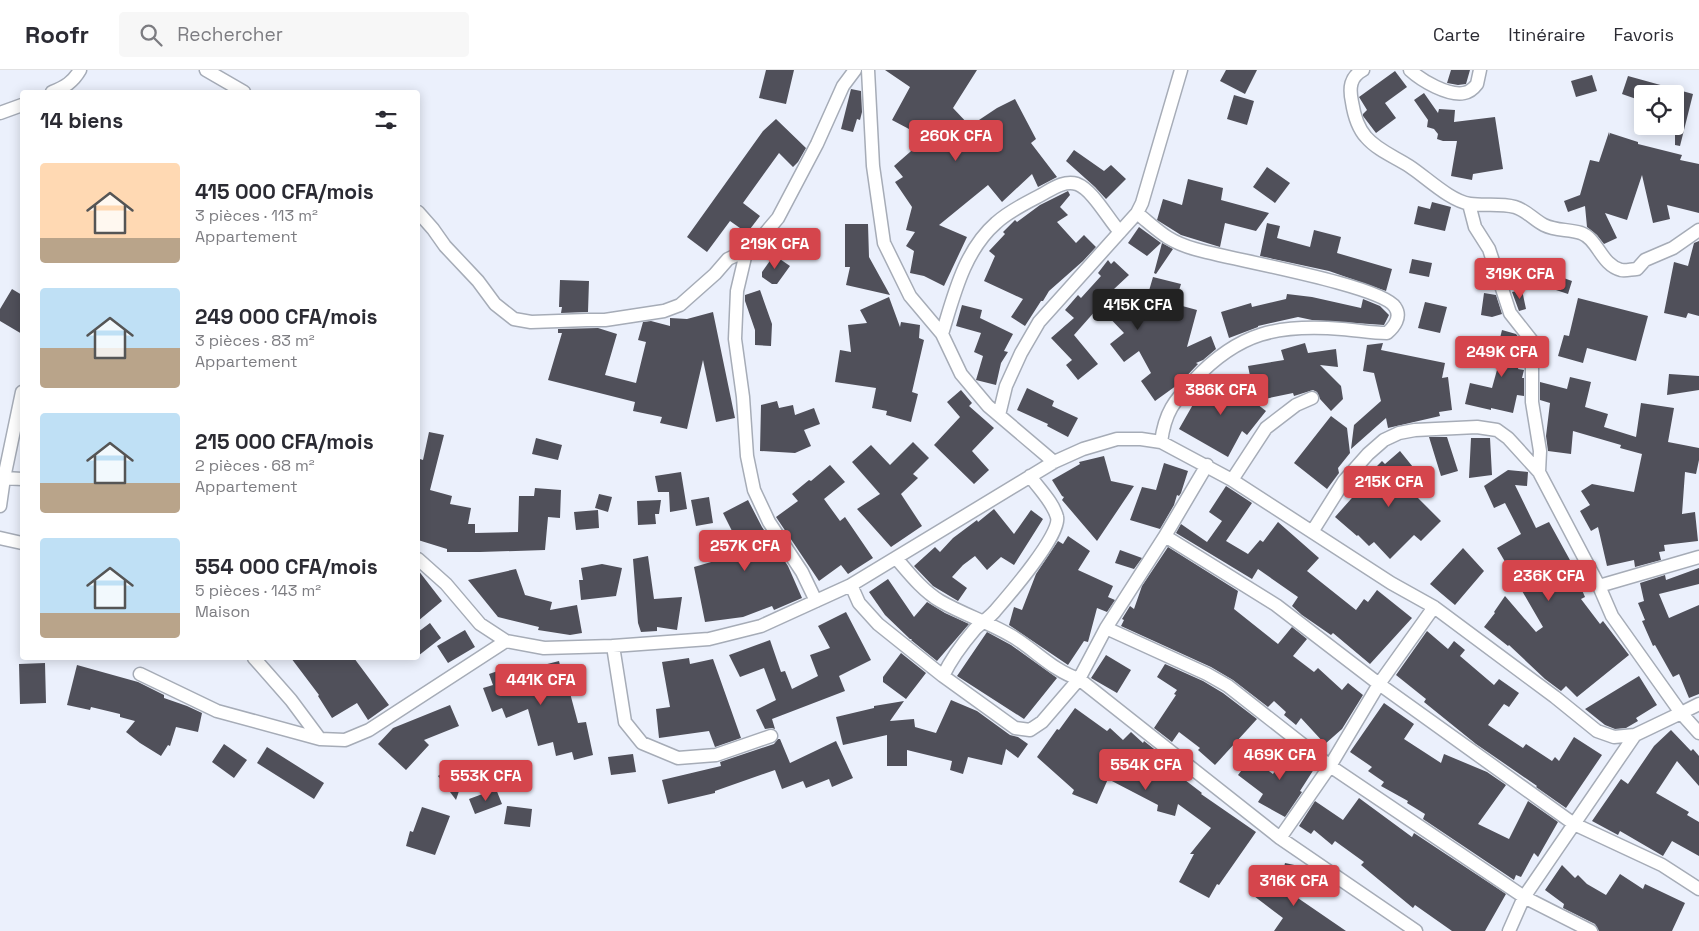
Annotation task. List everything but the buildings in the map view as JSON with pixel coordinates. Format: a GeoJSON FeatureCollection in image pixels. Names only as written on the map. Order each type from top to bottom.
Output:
{"type":"FeatureCollection","features":[{"type":"Feature","properties":{"kind":"street"},"geometry":{"type":"LineString","coordinates":[[57,90],[66,86],[75,78],[80,70]]}},
{"type":"Feature","properties":{"kind":"street"},"geometry":{"type":"LineString","coordinates":[[206,70],[241,90]]}},
{"type":"Feature","properties":{"kind":"street"},"geometry":{"type":"LineString","coordinates":[[816,601],[802,572],[769,522],[754,490],[747,456],[743,397],[735,339],[737,291],[745,257],[778,218],[817,144],[843,86],[855,70]]}},
{"type":"Feature","properties":{"kind":"street"},"geometry":{"type":"LineString","coordinates":[[868,70],[873,166],[884,243],[910,296],[942,334],[961,374],[988,406],[1054,462]]}},
{"type":"Feature","properties":{"kind":"street"},"geometry":{"type":"LineString","coordinates":[[999,415],[1006,386],[1021,353],[1039,322],[1137,213],[1142,203],[1165,130],[1181,70]]}},
{"type":"Feature","properties":{"kind":"street"},"geometry":{"type":"LineString","coordinates":[[1410,70],[1427,82],[1456,93],[1466,93],[1477,84],[1480,70]]}},
{"type":"Feature","properties":{"kind":"street"},"geometry":{"type":"LineString","coordinates":[[1358,71],[1351,82],[1350,92],[1354,117],[1366,137],[1380,149],[1408,166],[1445,193],[1469,204],[1505,204],[1518,208],[1545,225],[1587,235],[1606,261],[1621,270],[1637,269],[1645,260],[1673,248],[1699,230]]}},
{"type":"Feature","properties":{"kind":"street"},"geometry":{"type":"LineString","coordinates":[[0,113],[20,106]]}},
{"type":"Feature","properties":{"kind":"street"},"geometry":{"type":"LineString","coordinates":[[942,334],[956,288],[970,255],[996,223],[1024,204],[1061,184],[1071,183],[1079,185],[1092,196],[1120,232]]}},
{"type":"Feature","properties":{"kind":"street"},"geometry":{"type":"LineString","coordinates":[[1469,204],[1475,228],[1489,249],[1510,313],[1532,341],[1532,402],[1540,451],[1538,472]]}},
{"type":"Feature","properties":{"kind":"street"},"geometry":{"type":"LineString","coordinates":[[1137,213],[1171,240],[1195,249],[1368,291],[1388,300],[1396,308],[1398,319],[1394,327],[1387,333],[1302,327],[1280,329],[1237,344],[1210,364],[1183,392],[1168,413],[1163,424],[1161,442]]}},
{"type":"Feature","properties":{"kind":"street"},"geometry":{"type":"LineString","coordinates":[[420,214],[445,246],[478,281],[495,304],[514,319],[531,322],[605,320],[664,312],[680,305],[691,297],[728,259],[739,254],[745,257]]}},
{"type":"Feature","properties":{"kind":"street"},"geometry":{"type":"LineString","coordinates":[[1232,480],[1266,428],[1296,405],[1312,398]]}},
{"type":"Feature","properties":{"kind":"street"},"geometry":{"type":"LineString","coordinates":[[0,506],[2,476],[20,400]]}},
{"type":"Feature","properties":{"kind":"street"},"geometry":{"type":"LineString","coordinates":[[1312,532],[1344,481],[1368,454],[1384,440],[1400,433],[1415,430],[1477,427],[1497,430],[1508,438],[1538,472],[1599,586],[1612,616],[1681,713],[1699,733]]}},
{"type":"Feature","properties":{"kind":"street"},"geometry":{"type":"LineString","coordinates":[[420,561],[446,584],[480,624],[506,641],[544,648],[709,640],[761,626],[851,585],[1054,462],[1083,449],[1117,439],[1141,439],[1161,442],[1207,465],[1391,582],[1434,607],[1555,697],[1597,731],[1614,737],[1635,735],[1699,704]]}},
{"type":"Feature","properties":{"kind":"street"},"geometry":{"type":"LineString","coordinates":[[851,585],[859,603],[878,624],[943,676],[1015,728],[1030,730],[1042,722],[1079,680],[1106,628],[1166,536],[1207,465]]}},
{"type":"Feature","properties":{"kind":"street"},"geometry":{"type":"LineString","coordinates":[[2,476],[20,479]]}},
{"type":"Feature","properties":{"kind":"street"},"geometry":{"type":"LineString","coordinates":[[943,676],[949,663],[975,630],[994,612],[1034,562],[1057,528],[1058,518],[1051,503],[1030,476]]}},
{"type":"Feature","properties":{"kind":"street"},"geometry":{"type":"LineString","coordinates":[[1166,536],[1276,605],[1379,684],[1574,824],[1662,865],[1699,889]]}},
{"type":"Feature","properties":{"kind":"street"},"geometry":{"type":"LineString","coordinates":[[0,538],[20,543]]}},
{"type":"Feature","properties":{"kind":"street"},"geometry":{"type":"LineString","coordinates":[[896,558],[924,590],[939,600],[998,628],[1063,674],[1079,680],[1280,838],[1416,931]]}},
{"type":"Feature","properties":{"kind":"street"},"geometry":{"type":"LineString","coordinates":[[1599,586],[1699,558]]}},
{"type":"Feature","properties":{"kind":"street"},"geometry":{"type":"LineString","coordinates":[[1280,838],[1330,766],[1379,684],[1434,607]]}},
{"type":"Feature","properties":{"kind":"street"},"geometry":{"type":"LineString","coordinates":[[1106,628],[1207,674],[1228,686],[1330,766],[1524,897],[1591,931]]}},
{"type":"Feature","properties":{"kind":"street"},"geometry":{"type":"LineString","coordinates":[[140,674],[217,711],[320,739],[345,740],[369,730],[506,641]]}},
{"type":"Feature","properties":{"kind":"street"},"geometry":{"type":"LineString","coordinates":[[613,646],[625,722],[642,743],[678,758],[716,755],[771,736]]}},
{"type":"Feature","properties":{"kind":"street"},"geometry":{"type":"LineString","coordinates":[[262,660],[320,739]]}},
{"type":"Feature","properties":{"kind":"street"},"geometry":{"type":"LineString","coordinates":[[1509,931],[1524,897],[1635,735]]}}]}
